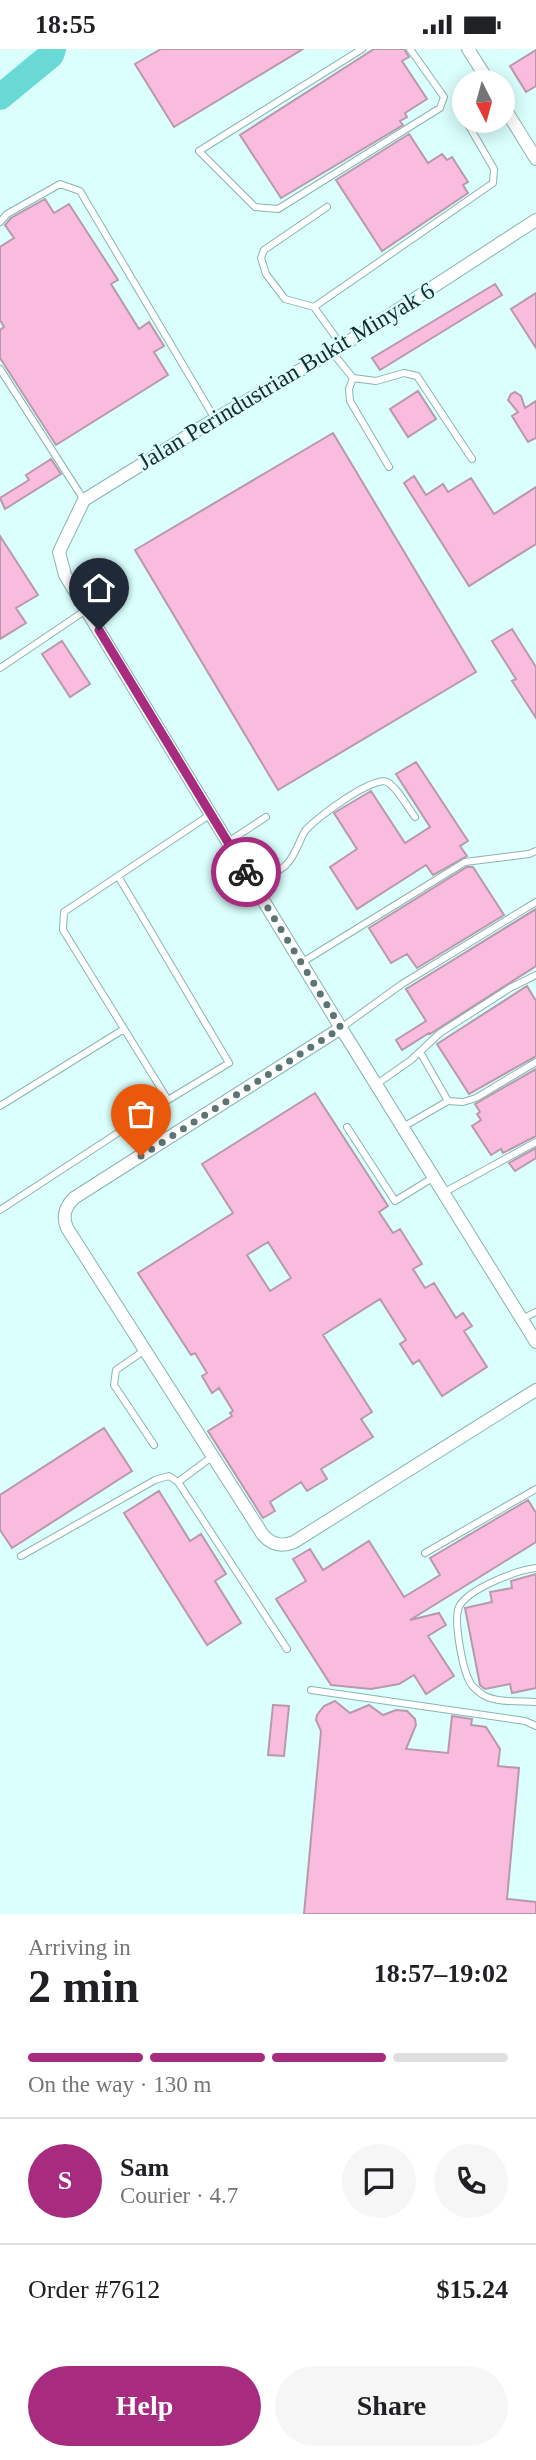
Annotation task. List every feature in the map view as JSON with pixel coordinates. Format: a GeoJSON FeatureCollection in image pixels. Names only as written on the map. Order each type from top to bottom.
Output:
{"type":"FeatureCollection","features":[{"type":"Feature","properties":{"kind":"street"},"geometry":{"type":"LineString","coordinates":[[468,49],[481,70]]}},
{"type":"Feature","properties":{"kind":"street"},"geometry":{"type":"LineString","coordinates":[[515,125],[536,159]]}},
{"type":"Feature","properties":{"kind":"street","name":"Jalan Perindustrian Bukit Minyak 6"},"geometry":{"type":"LineString","coordinates":[[84,500],[215,419],[337,349],[536,220]]}},
{"type":"Feature","properties":{"kind":"street"},"geometry":{"type":"LineString","coordinates":[[84,500],[59,552],[65,575],[536,1342]]}},
{"type":"Feature","properties":{"kind":"street"},"geometry":{"type":"LineString","coordinates":[[341,1028],[74,1198],[64,1215],[67,1228],[263,1535],[274,1544],[287,1545],[536,1390]]}},
{"type":"Feature","properties":{"kind":"lane"},"geometry":{"type":"LineString","coordinates":[[362,49],[199,151],[255,207],[278,209],[440,108],[444,97],[410,49]]}},
{"type":"Feature","properties":{"kind":"lane"},"geometry":{"type":"LineString","coordinates":[[314,307],[493,183],[494,169],[474,133]]}},
{"type":"Feature","properties":{"kind":"lane"},"geometry":{"type":"LineString","coordinates":[[0,222],[7,214],[60,184],[80,191],[215,419]]}},
{"type":"Feature","properties":{"kind":"lane"},"geometry":{"type":"LineString","coordinates":[[327,207],[264,250],[261,258],[266,274],[285,299],[314,307],[353,378],[349,389],[350,401],[389,467]]}},
{"type":"Feature","properties":{"kind":"lane"},"geometry":{"type":"LineString","coordinates":[[0,369],[84,500]]}},
{"type":"Feature","properties":{"kind":"lane"},"geometry":{"type":"LineString","coordinates":[[353,378],[376,381],[404,373],[417,376],[472,459]]}},
{"type":"Feature","properties":{"kind":"lane"},"geometry":{"type":"LineString","coordinates":[[0,668],[86,610]]}},
{"type":"Feature","properties":{"kind":"lane"},"geometry":{"type":"LineString","coordinates":[[254,885],[285,866],[296,853],[306,831],[321,815],[371,783],[381,780],[389,783],[415,817]]}},
{"type":"Feature","properties":{"kind":"lane"},"geometry":{"type":"LineString","coordinates":[[167,1100],[63,930],[64,912],[211,814]]}},
{"type":"Feature","properties":{"kind":"lane"},"geometry":{"type":"LineString","coordinates":[[228,842],[266,817]]}},
{"type":"Feature","properties":{"kind":"lane"},"geometry":{"type":"LineString","coordinates":[[301,963],[465,862],[536,851]]}},
{"type":"Feature","properties":{"kind":"lane"},"geometry":{"type":"LineString","coordinates":[[0,1210],[167,1100],[229,1063],[118,876]]}},
{"type":"Feature","properties":{"kind":"lane"},"geometry":{"type":"LineString","coordinates":[[341,1028],[402,984],[536,902]]}},
{"type":"Feature","properties":{"kind":"lane"},"geometry":{"type":"LineString","coordinates":[[376,1084],[420,1052],[440,1033],[510,988],[536,975]]}},
{"type":"Feature","properties":{"kind":"lane"},"geometry":{"type":"LineString","coordinates":[[0,1106],[124,1029]]}},
{"type":"Feature","properties":{"kind":"lane"},"geometry":{"type":"LineString","coordinates":[[420,1052],[448,1101]]}},
{"type":"Feature","properties":{"kind":"lane"},"geometry":{"type":"LineString","coordinates":[[402,1127],[448,1101],[463,1102],[476,1098],[536,1062]]}},
{"type":"Feature","properties":{"kind":"lane"},"geometry":{"type":"LineString","coordinates":[[347,1127],[395,1201],[434,1177]]}},
{"type":"Feature","properties":{"kind":"lane"},"geometry":{"type":"LineString","coordinates":[[443,1193],[536,1142]]}},
{"type":"Feature","properties":{"kind":"lane"},"geometry":{"type":"LineString","coordinates":[[522,1319],[536,1312]]}},
{"type":"Feature","properties":{"kind":"lane"},"geometry":{"type":"LineString","coordinates":[[145,1350],[116,1370],[114,1385],[154,1445]]}},
{"type":"Feature","properties":{"kind":"lane"},"geometry":{"type":"LineString","coordinates":[[178,1482],[213,1456]]}},
{"type":"Feature","properties":{"kind":"lane"},"geometry":{"type":"LineString","coordinates":[[21,1556],[155,1480],[169,1476],[178,1482],[286,1649]]}},
{"type":"Feature","properties":{"kind":"lane"},"geometry":{"type":"LineString","coordinates":[[425,1553],[536,1489]]}},
{"type":"Feature","properties":{"kind":"lane"},"geometry":{"type":"LineString","coordinates":[[536,1568],[510,1573],[469,1597],[459,1606],[457,1617],[464,1665],[471,1685],[484,1696],[536,1702]]}},
{"type":"Feature","properties":{"kind":"lane"},"geometry":{"type":"LineString","coordinates":[[311,1690],[525,1721],[536,1726]]}},
{"type":"Feature","properties":{"kind":"building"},"geometry":{"type":"Polygon","coordinates":[[[161,49],[303,49],[174,127],[135,64],[161,49]]]}},
{"type":"Feature","properties":{"kind":"building"},"geometry":{"type":"Polygon","coordinates":[[[374,49],[404,49],[409,57],[402,61],[427,99],[405,113],[407,117],[400,121],[403,125],[281,198],[240,135],[374,49]]]}},
{"type":"Feature","properties":{"kind":"building"},"geometry":{"type":"Polygon","coordinates":[[[536,50],[536,86],[526,92],[515,70],[510,66],[536,50]]]}},
{"type":"Feature","properties":{"kind":"building"},"geometry":{"type":"Polygon","coordinates":[[[409,134],[428,163],[442,154],[447,160],[452,157],[468,182],[463,185],[468,193],[382,251],[336,180],[409,134]]]}},
{"type":"Feature","properties":{"kind":"building"},"geometry":{"type":"Polygon","coordinates":[[[45,199],[54,213],[69,204],[118,280],[111,284],[139,329],[149,322],[164,346],[154,352],[168,375],[56,445],[0,358],[0,330],[4,327],[0,320],[0,247],[14,238],[5,225],[11,218],[45,199]]]}},
{"type":"Feature","properties":{"kind":"building"},"geometry":{"type":"Polygon","coordinates":[[[495,284],[502,295],[380,370],[372,358],[495,284]]]}},
{"type":"Feature","properties":{"kind":"building"},"geometry":{"type":"Polygon","coordinates":[[[536,293],[536,348],[511,309],[536,293]]]}},
{"type":"Feature","properties":{"kind":"building"},"geometry":{"type":"Polygon","coordinates":[[[418,391],[436,419],[408,437],[390,409],[418,391]]]}},
{"type":"Feature","properties":{"kind":"building"},"geometry":{"type":"Polygon","coordinates":[[[515,392],[521,396],[525,408],[536,401],[536,438],[528,442],[512,416],[518,412],[508,400],[515,392]]]}},
{"type":"Feature","properties":{"kind":"building"},"geometry":{"type":"Polygon","coordinates":[[[333,433],[476,672],[278,790],[135,550],[333,433]]]}},
{"type":"Feature","properties":{"kind":"building"},"geometry":{"type":"Polygon","coordinates":[[[51,459],[61,474],[5,509],[0,498],[29,480],[26,475],[51,459]]]}},
{"type":"Feature","properties":{"kind":"building"},"geometry":{"type":"Polygon","coordinates":[[[414,476],[426,495],[443,484],[448,492],[471,478],[494,514],[536,487],[536,544],[469,586],[404,483],[414,476]]]}},
{"type":"Feature","properties":{"kind":"building"},"geometry":{"type":"Polygon","coordinates":[[[0,536],[38,595],[16,608],[26,623],[0,639],[0,536]]]}},
{"type":"Feature","properties":{"kind":"building"},"geometry":{"type":"Polygon","coordinates":[[[512,629],[536,667],[536,718],[512,681],[516,679],[492,641],[512,629]]]}},
{"type":"Feature","properties":{"kind":"building"},"geometry":{"type":"Polygon","coordinates":[[[62,641],[90,684],[70,697],[42,654],[62,641]]]}},
{"type":"Feature","properties":{"kind":"building"},"geometry":{"type":"Polygon","coordinates":[[[416,762],[468,841],[460,846],[467,856],[433,875],[426,865],[357,909],[330,867],[357,849],[334,813],[371,791],[405,843],[430,827],[396,774],[416,762]]]}},
{"type":"Feature","properties":{"kind":"building"},"geometry":{"type":"Polygon","coordinates":[[[467,867],[473,867],[504,915],[417,968],[407,954],[391,963],[369,928],[467,867]]]}},
{"type":"Feature","properties":{"kind":"building"},"geometry":{"type":"Polygon","coordinates":[[[536,909],[536,966],[402,1050],[396,1040],[426,1021],[406,989],[536,909]]]}},
{"type":"Feature","properties":{"kind":"building"},"geometry":{"type":"Polygon","coordinates":[[[527,986],[536,1001],[536,1056],[469,1094],[437,1044],[527,986]]]}},
{"type":"Feature","properties":{"kind":"building"},"geometry":{"type":"Polygon","coordinates":[[[536,1069],[536,1136],[503,1153],[501,1149],[491,1155],[472,1126],[481,1120],[475,1104],[536,1069]]]}},
{"type":"Feature","properties":{"kind":"building"},"geometry":{"type":"Polygon","coordinates":[[[315,1093],[388,1206],[379,1212],[393,1233],[400,1229],[422,1264],[413,1269],[425,1288],[434,1283],[456,1318],[463,1313],[472,1326],[464,1331],[487,1367],[442,1396],[419,1360],[413,1364],[400,1344],[406,1340],[380,1299],[323,1335],[372,1412],[361,1419],[373,1437],[321,1469],[327,1479],[307,1491],[301,1482],[270,1502],[275,1511],[263,1518],[208,1431],[232,1416],[230,1413],[233,1411],[219,1388],[212,1393],[202,1376],[207,1373],[195,1353],[191,1355],[138,1273],[233,1213],[202,1164],[315,1093]],[[268,1242],[247,1255],[270,1291],[291,1278],[268,1242]]]}},
{"type":"Feature","properties":{"kind":"building"},"geometry":{"type":"Polygon","coordinates":[[[536,1148],[536,1158],[515,1171],[509,1163],[536,1148]]]}},
{"type":"Feature","properties":{"kind":"building"},"geometry":{"type":"Polygon","coordinates":[[[104,1428],[132,1471],[12,1548],[0,1530],[0,1495],[104,1428]]]}},
{"type":"Feature","properties":{"kind":"building"},"geometry":{"type":"Polygon","coordinates":[[[159,1491],[190,1541],[201,1534],[226,1574],[215,1581],[241,1623],[207,1645],[124,1513],[159,1491]]]}},
{"type":"Feature","properties":{"kind":"building"},"geometry":{"type":"Polygon","coordinates":[[[528,1500],[536,1513],[536,1542],[410,1620],[439,1613],[446,1625],[428,1636],[454,1676],[426,1694],[414,1675],[399,1684],[371,1689],[331,1685],[276,1599],[306,1581],[293,1559],[310,1549],[323,1570],[369,1541],[404,1597],[440,1575],[430,1558],[528,1500]]]}},
{"type":"Feature","properties":{"kind":"building"},"geometry":{"type":"Polygon","coordinates":[[[536,1574],[536,1688],[512,1693],[510,1684],[485,1689],[480,1685],[465,1608],[492,1602],[490,1592],[512,1588],[511,1581],[536,1574]]]}},
{"type":"Feature","properties":{"kind":"building"},"geometry":{"type":"Polygon","coordinates":[[[335,1701],[350,1713],[369,1705],[383,1715],[396,1710],[407,1711],[415,1719],[416,1725],[406,1749],[448,1753],[452,1716],[472,1719],[471,1725],[486,1727],[500,1749],[498,1766],[519,1768],[507,1899],[536,1902],[536,1914],[304,1914],[321,1731],[316,1720],[324,1706],[335,1701]]]}},
{"type":"Feature","properties":{"kind":"building"},"geometry":{"type":"Polygon","coordinates":[[[273,1705],[289,1706],[284,1756],[268,1755],[273,1705]]]}},
{"type":"Feature","properties":{"kind":"waterway"},"geometry":{"type":"LineString","coordinates":[[0,97],[51,55],[53,49]]}},
{"type":"Feature","properties":{"kind":"way so far"},"geometry":{"type":"LineString","coordinates":[[141,1156],[341,1028],[246,872]]}},
{"type":"Feature","properties":{"kind":"route"},"geometry":{"type":"LineString","coordinates":[[99,630],[246,872]]}}]}
